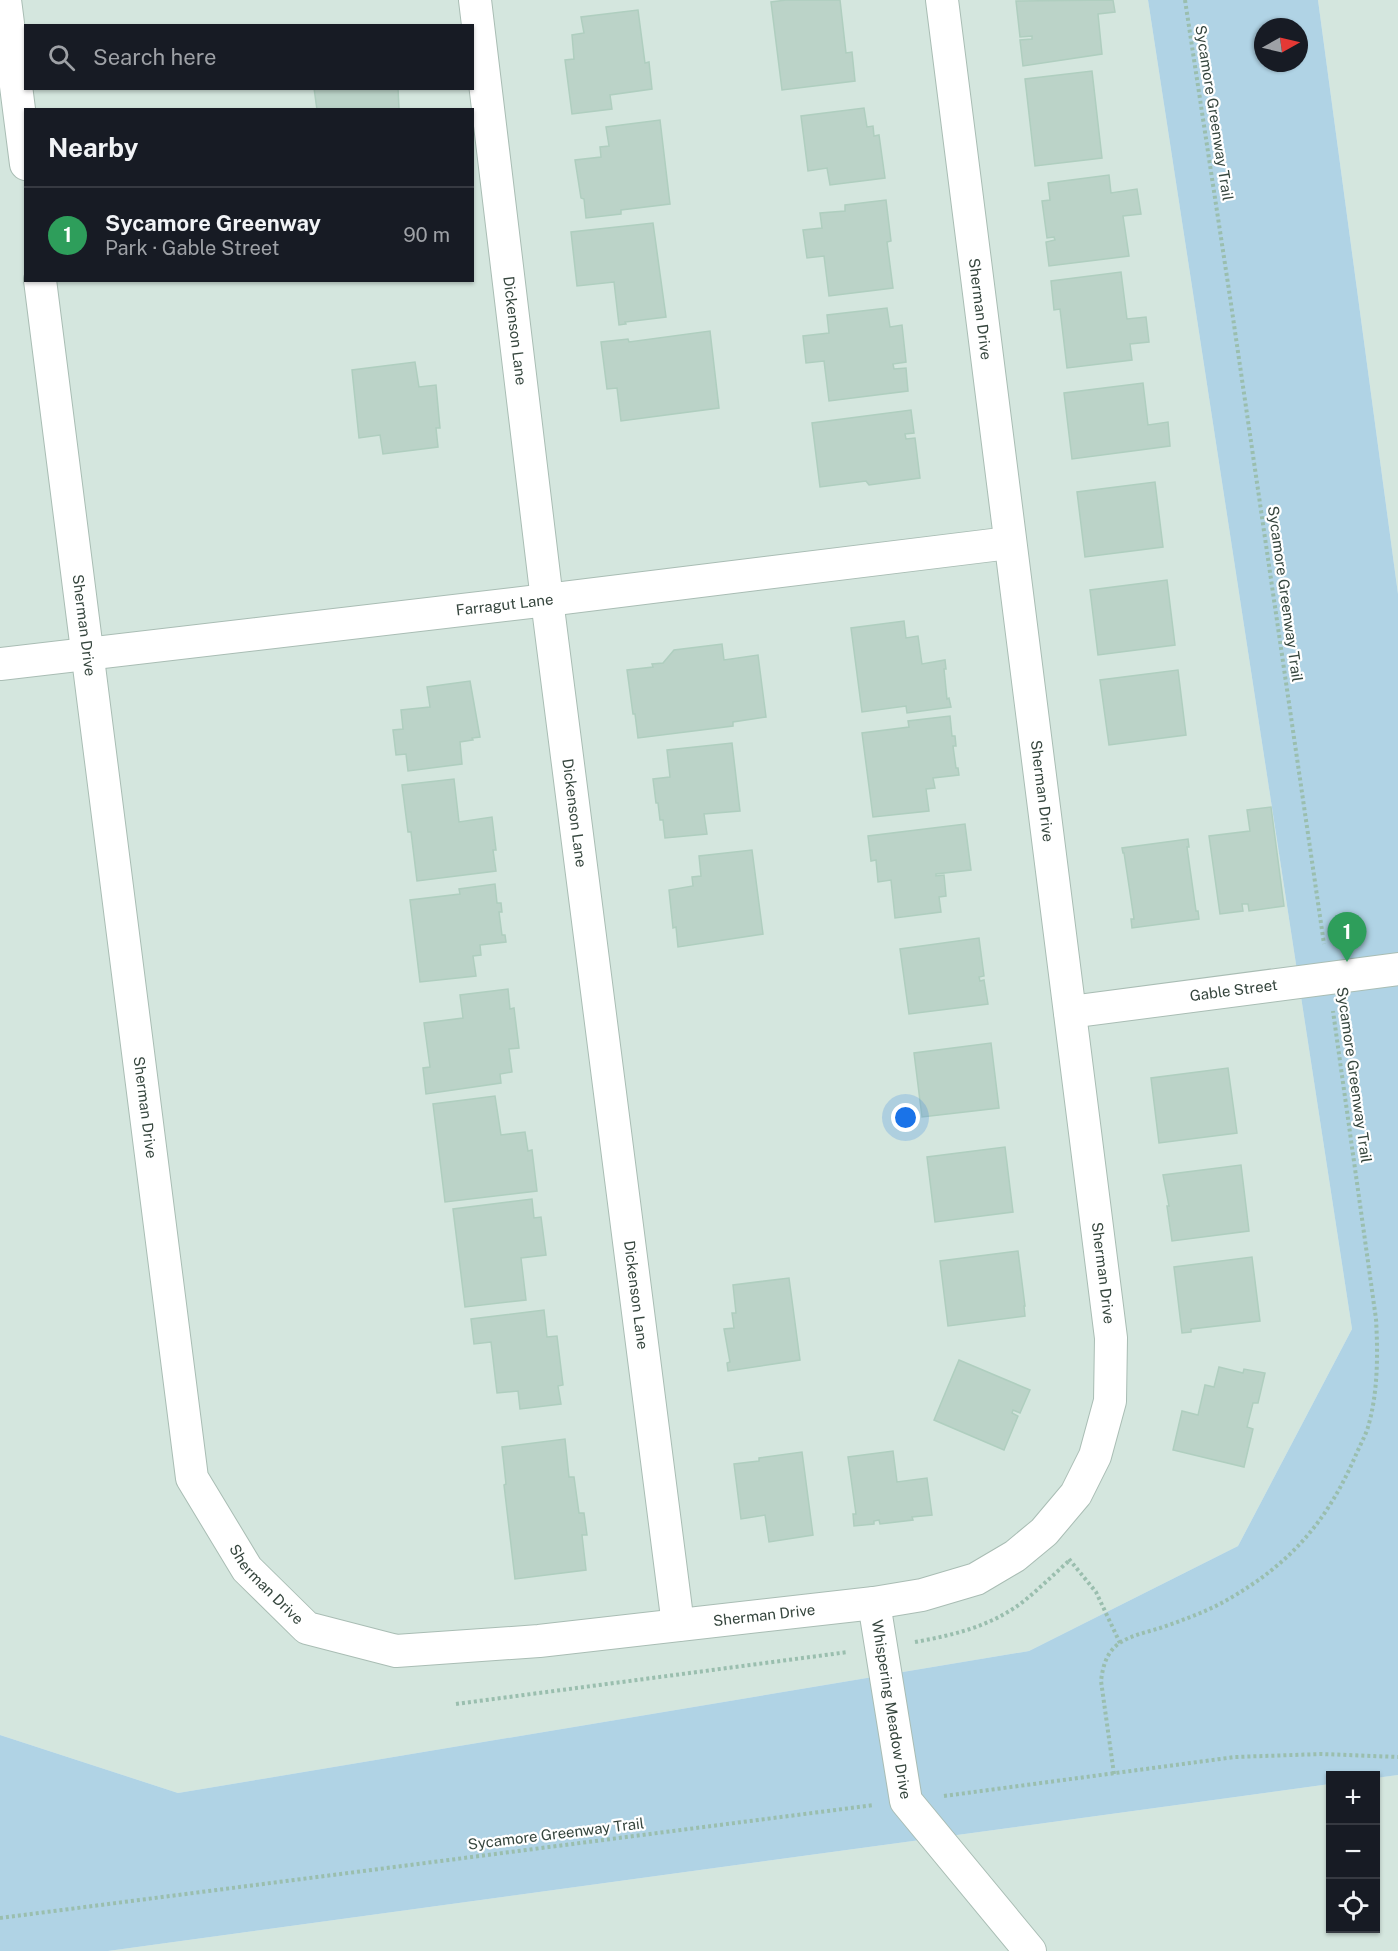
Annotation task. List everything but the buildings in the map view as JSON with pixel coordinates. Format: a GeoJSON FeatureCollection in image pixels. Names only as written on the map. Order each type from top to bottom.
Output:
{"type":"FeatureCollection","features":[{"type":"Feature","properties":{"kind":"street"},"geometry":{"type":"LineString","coordinates":[[5,0],[24,148]]}},
{"type":"Feature","properties":{"kind":"street","name":"Dickenson Lane"},"geometry":{"type":"LineString","coordinates":[[475,0],[547,600],[678,1625]]}},
{"type":"Feature","properties":{"kind":"street","name":"Sherman Drive"},"geometry":{"type":"LineString","coordinates":[[40,282],[192,1479],[247,1569],[307,1628],[396,1651],[539,1641],[874,1603],[922,1595],[976,1579],[1015,1556],[1044,1532],[1076,1494],[1095,1456],[1110,1401],[1111,1338],[942,0]]}},
{"type":"Feature","properties":{"kind":"street","name":"Farragut Lane"},"geometry":{"type":"LineString","coordinates":[[0,664],[1010,543]]}},
{"type":"Feature","properties":{"kind":"street","name":"Gable Street"},"geometry":{"type":"LineString","coordinates":[[1070,1012],[1398,969]]}},
{"type":"Feature","properties":{"kind":"street","name":"Whispering Meadow Drive"},"geometry":{"type":"LineString","coordinates":[[874,1603],[906,1801],[1030,1951]]}},
{"type":"Feature","properties":{"kind":"path","name":"Sycamore Greenway Trail"},"geometry":{"type":"LineString","coordinates":[[1120,1643],[1185,1620],[1226,1601],[1272,1572],[1308,1536],[1341,1490],[1368,1428],[1374,1400],[1378,1352],[1376,1319],[1328,978],[1185,0]]}},
{"type":"Feature","properties":{"kind":"path"},"geometry":{"type":"LineString","coordinates":[[1044,1532],[1096,1592],[1120,1643],[1108,1655],[1102,1669],[1101,1681],[1114,1774]]}},
{"type":"Feature","properties":{"kind":"path"},"geometry":{"type":"LineString","coordinates":[[456,1704],[882,1647],[946,1636],[975,1628],[996,1618],[1023,1601],[1070,1560]]}},
{"type":"Feature","properties":{"kind":"path","name":"Sycamore Greenway Trail"},"geometry":{"type":"LineString","coordinates":[[0,1918],[1235,1757],[1322,1754],[1398,1757]]}},
{"type":"Feature","properties":{"kind":"shaded area"},"geometry":{"type":"Polygon","coordinates":[[[0,0],[1148,0],[1352,1329],[1238,1546],[1029,1651],[178,1793],[0,1735],[0,0]]]}},
{"type":"Feature","properties":{"kind":"shaded area"},"geometry":{"type":"Polygon","coordinates":[[[1148,0],[1318,0],[1398,594],[1398,1775],[1380,1777],[1380,1771],[1326,1771],[1326,1785],[108,1951],[0,1951],[0,1735],[178,1793],[1029,1651],[1238,1546],[1352,1329],[1148,0]]]}},
{"type":"Feature","properties":{"kind":"shaded area"},"geometry":{"type":"Polygon","coordinates":[[[1318,0],[1398,0],[1398,594],[1318,0]]]}},
{"type":"Feature","properties":{"kind":"shaded area"},"geometry":{"type":"Polygon","coordinates":[[[1398,1775],[1398,1951],[108,1951],[1326,1785],[1326,1933],[1380,1933],[1380,1777],[1398,1775]]]}},
{"type":"Feature","properties":{"kind":"place","name":"Sycamore Greenway"},"geometry":{"type":"Point","coordinates":[1347,962]}}]}
